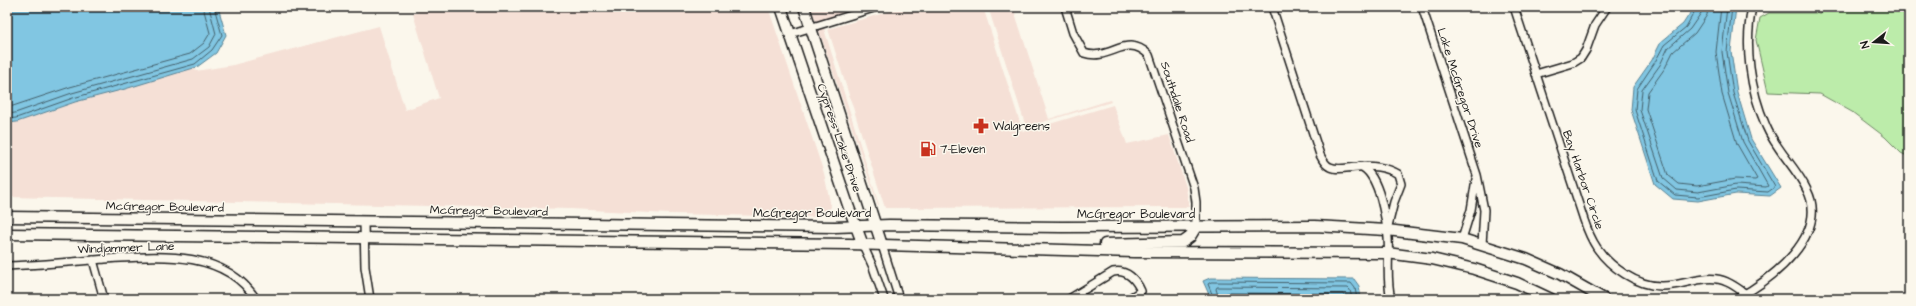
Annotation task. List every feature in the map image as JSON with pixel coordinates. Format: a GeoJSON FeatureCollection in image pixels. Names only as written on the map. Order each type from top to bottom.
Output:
{"type":"FeatureCollection","features":[{"type":"Feature","properties":{"kind":"main road","name":"Cypress Lake Drive"},"geometry":{"type":"LineString","coordinates":[[781,7],[863,245]]}},
{"type":"Feature","properties":{"kind":"main road","name":"Cypress Lake Drive"},"geometry":{"type":"LineString","coordinates":[[804,7],[882,245]]}},
{"type":"Feature","properties":{"kind":"main road","name":"McGregor Boulevard"},"geometry":{"type":"LineString","coordinates":[[7,217],[364,223],[857,227],[1315,226],[1387,230],[1462,239],[1526,259],[1560,274],[1604,299]]}},
{"type":"Feature","properties":{"kind":"main road"},"geometry":{"type":"LineString","coordinates":[[1086,250],[1100,244],[1183,242],[1190,237],[1196,227]]}},
{"type":"Feature","properties":{"kind":"main road"},"geometry":{"type":"LineString","coordinates":[[7,234],[1387,253],[1432,259],[1474,269],[1517,283],[1551,299]]}},
{"type":"Feature","properties":{"kind":"street"},"geometry":{"type":"LineString","coordinates":[[790,34],[877,7]]}},
{"type":"Feature","properties":{"kind":"street","name":"Southdale Road"},"geometry":{"type":"LineString","coordinates":[[1065,7],[1075,38],[1084,53],[1094,56],[1133,46],[1142,49],[1149,55],[1194,188],[1196,202],[1196,227]]}},
{"type":"Feature","properties":{"kind":"street"},"geometry":{"type":"LineString","coordinates":[[1272,7],[1322,159],[1331,168],[1360,166],[1392,170],[1398,174],[1401,184],[1394,202],[1387,230],[1387,279],[1391,299]]}},
{"type":"Feature","properties":{"kind":"street","name":"Lake McGregor Drive"},"geometry":{"type":"LineString","coordinates":[[1422,7],[1477,175],[1484,210],[1482,245]]}},
{"type":"Feature","properties":{"kind":"street","name":"Bay Harbor Circle"},"geometry":{"type":"LineString","coordinates":[[1514,7],[1584,220],[1590,236],[1605,257],[1631,278],[1648,284],[1671,286],[1704,279],[1714,279],[1727,282],[1745,296]]}},
{"type":"Feature","properties":{"kind":"street"},"geometry":{"type":"LineString","coordinates":[[1536,74],[1581,58],[1586,50],[1595,25],[1607,7]]}},
{"type":"Feature","properties":{"kind":"street"},"geometry":{"type":"LineString","coordinates":[[1736,299],[1745,296],[1779,268],[1801,245],[1809,233],[1813,213],[1812,204],[1806,188],[1772,138],[1756,99],[1752,83],[1749,52],[1752,7]]}},
{"type":"Feature","properties":{"kind":"street"},"geometry":{"type":"LineString","coordinates":[[1360,166],[1374,178],[1387,230]]}},
{"type":"Feature","properties":{"kind":"street","name":"Lake McGregor Drive"},"geometry":{"type":"LineString","coordinates":[[1462,239],[1471,210],[1477,175]]}},
{"type":"Feature","properties":{"kind":"street"},"geometry":{"type":"LineString","coordinates":[[364,223],[365,267],[370,299]]}},
{"type":"Feature","properties":{"kind":"street","name":"Cypress Lake Drive"},"geometry":{"type":"LineString","coordinates":[[863,245],[873,267],[884,299]]}},
{"type":"Feature","properties":{"kind":"street","name":"Cypress Lake Drive"},"geometry":{"type":"LineString","coordinates":[[882,245],[899,299]]}},
{"type":"Feature","properties":{"kind":"street","name":"Windjammer Lane"},"geometry":{"type":"LineString","coordinates":[[7,266],[153,256],[196,260],[234,276],[243,282],[256,299]]}},
{"type":"Feature","properties":{"kind":"street"},"geometry":{"type":"LineString","coordinates":[[93,260],[104,299]]}},
{"type":"Feature","properties":{"kind":"street"},"geometry":{"type":"LineString","coordinates":[[1069,299],[1118,270],[1131,277],[1141,292],[1128,299]]}},
{"type":"Feature","properties":{"kind":"shaded area"},"geometry":{"type":"Polygon","coordinates":[[[424,7],[768,7],[824,173],[831,207],[824,215],[813,217],[670,214],[570,209],[7,197],[7,123],[17,122],[75,102],[194,68],[196,71],[233,65],[379,26],[405,110],[439,98],[413,14],[418,12],[417,10],[424,7]]]}},
{"type":"Feature","properties":{"kind":"shaded area"},"geometry":{"type":"Polygon","coordinates":[[[811,7],[891,7],[827,25],[824,29],[879,205],[878,205],[811,7]]]}},
{"type":"Feature","properties":{"kind":"shaded area"},"geometry":{"type":"Polygon","coordinates":[[[905,7],[983,7],[1023,132],[1113,105],[1127,144],[1169,135],[1186,187],[1189,207],[885,208],[828,29],[905,7]]]}},
{"type":"Feature","properties":{"kind":"shaded area"},"geometry":{"type":"Polygon","coordinates":[[[988,7],[1013,7],[1049,119],[1110,100],[1111,102],[1026,127],[988,7]]]}},
{"type":"Feature","properties":{"kind":"green space"},"geometry":{"type":"Polygon","coordinates":[[[1824,7],[1909,7],[1909,157],[1901,153],[1885,137],[1852,112],[1820,94],[1768,92],[1756,40],[1760,18],[1769,13],[1820,13],[1824,7]]]}},
{"type":"Feature","properties":{"kind":"water"},"geometry":{"type":"Polygon","coordinates":[[[7,7],[218,7],[226,35],[216,53],[197,67],[125,89],[75,102],[17,122],[7,123],[7,7]]]}},
{"type":"Feature","properties":{"kind":"water"},"geometry":{"type":"Polygon","coordinates":[[[1694,7],[1736,7],[1731,51],[1737,92],[1751,139],[1781,188],[1770,196],[1736,194],[1698,201],[1673,199],[1655,184],[1631,110],[1633,87],[1652,60],[1661,42],[1683,24],[1694,7]]]}},
{"type":"Feature","properties":{"kind":"water"},"geometry":{"type":"Polygon","coordinates":[[[1210,278],[1354,279],[1359,286],[1361,299],[1211,299],[1203,281],[1210,278]]]}},
{"type":"Feature","properties":{"kind":"place","name":"Walgreens"},"geometry":{"type":"Point","coordinates":[981,126]}},
{"type":"Feature","properties":{"kind":"place","name":"7-Eleven"},"geometry":{"type":"Point","coordinates":[928,149]}}]}
